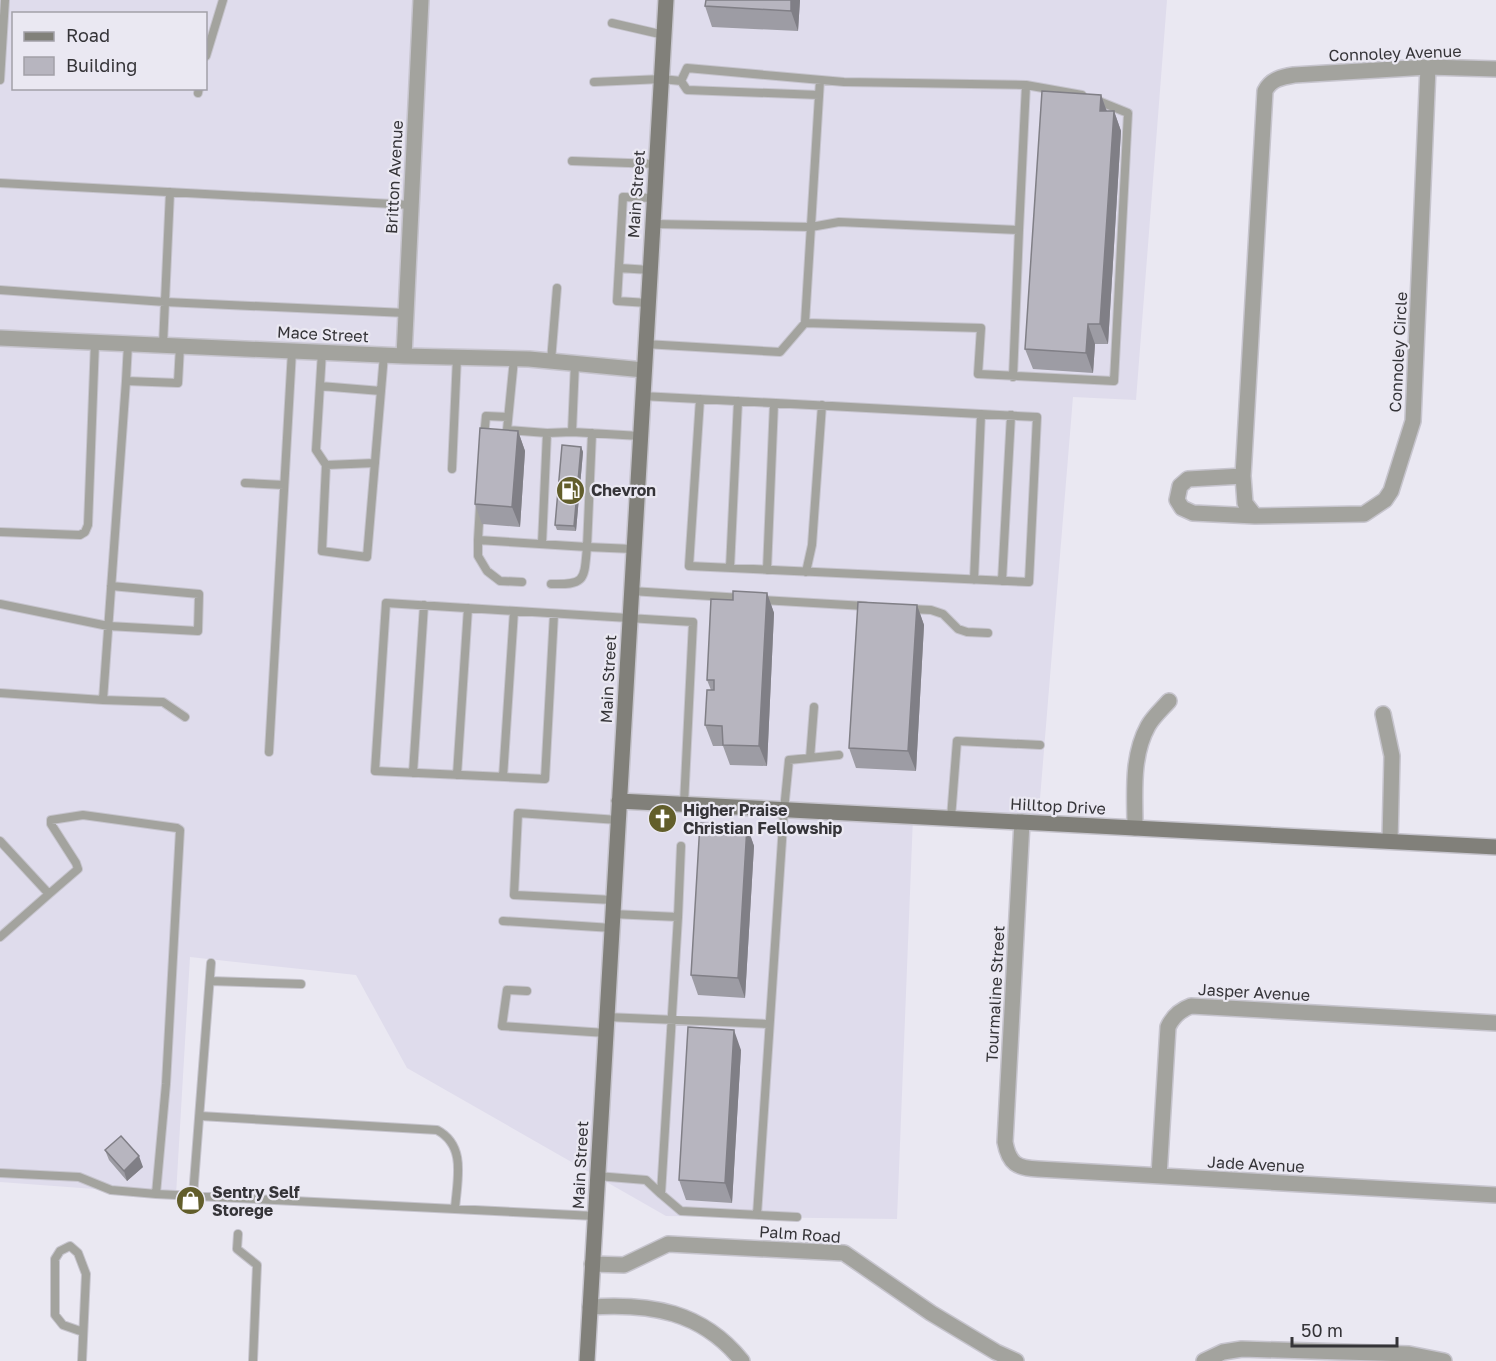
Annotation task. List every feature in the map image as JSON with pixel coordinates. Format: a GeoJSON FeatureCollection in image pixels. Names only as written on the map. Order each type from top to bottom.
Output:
{"type":"FeatureCollection","features":[{"type":"Feature","properties":{"kind":"main road","name":"Main Street"},"geometry":{"type":"LineString","coordinates":[[587,1361],[666,0]]}},
{"type":"Feature","properties":{"kind":"main road","name":"Hilltop Drive"},"geometry":{"type":"LineString","coordinates":[[619,801],[1496,847]]}},
{"type":"Feature","properties":{"kind":"street","name":"Britton Avenue"},"geometry":{"type":"LineString","coordinates":[[404,356],[421,0]]}},
{"type":"Feature","properties":{"kind":"street","name":"Connoley Avenue"},"geometry":{"type":"LineString","coordinates":[[1243,476],[1264,95],[1271,83],[1282,77],[1294,75],[1428,67],[1496,69]]}},
{"type":"Feature","properties":{"kind":"street","name":"Connoley Circle"},"geometry":{"type":"LineString","coordinates":[[1243,476],[1188,479],[1180,486],[1178,500],[1182,508],[1193,513],[1256,516],[1364,514],[1385,500],[1391,491],[1413,421],[1428,67]]}},
{"type":"Feature","properties":{"kind":"street","name":"Mace Street"},"geometry":{"type":"LineString","coordinates":[[0,338],[514,359],[644,370]]}},
{"type":"Feature","properties":{"kind":"street"},"geometry":{"type":"LineString","coordinates":[[1243,476],[1245,503],[1256,516]]}},
{"type":"Feature","properties":{"kind":"street"},"geometry":{"type":"LineString","coordinates":[[1135,828],[1135,774],[1138,752],[1148,726],[1169,701]]}},
{"type":"Feature","properties":{"kind":"street"},"geometry":{"type":"LineString","coordinates":[[1383,714],[1392,756],[1390,842]]}},
{"type":"Feature","properties":{"kind":"street","name":"Tourmaline Street"},"geometry":{"type":"LineString","coordinates":[[1016,1164],[1007,1154],[1005,1142],[1022,822]]}},
{"type":"Feature","properties":{"kind":"street","name":"Jasper Avenue"},"geometry":{"type":"LineString","coordinates":[[1159,1176],[1168,1027],[1173,1017],[1185,1008],[1191,1006],[1496,1023]]}},
{"type":"Feature","properties":{"kind":"street","name":"Jade Avenue"},"geometry":{"type":"LineString","coordinates":[[1016,1164],[1022,1168],[1496,1195]]}},
{"type":"Feature","properties":{"kind":"street","name":"Palm Road"},"geometry":{"type":"LineString","coordinates":[[592,1264],[624,1265],[668,1244],[844,1253],[932,1313],[996,1352],[1016,1361]]}},
{"type":"Feature","properties":{"kind":"street"},"geometry":{"type":"LineString","coordinates":[[590,1307],[620,1305],[677,1313],[708,1329],[728,1345],[742,1361]]}},
{"type":"Feature","properties":{"kind":"street"},"geometry":{"type":"LineString","coordinates":[[1204,1361],[1223,1352],[1242,1348],[1409,1354],[1444,1361]]}},
{"type":"Feature","properties":{"kind":"lane"},"geometry":{"type":"LineString","coordinates":[[0,80],[5,0]]}},
{"type":"Feature","properties":{"kind":"lane"},"geometry":{"type":"LineString","coordinates":[[207,54],[223,0]]}},
{"type":"Feature","properties":{"kind":"lane"},"geometry":{"type":"LineString","coordinates":[[612,23],[664,35]]}},
{"type":"Feature","properties":{"kind":"lane"},"geometry":{"type":"LineString","coordinates":[[681,81],[687,68],[820,80],[1026,85],[1082,95],[1128,113],[1114,381],[978,374],[981,328],[805,323]]}},
{"type":"Feature","properties":{"kind":"lane"},"geometry":{"type":"LineString","coordinates":[[594,82],[662,79],[681,81]]}},
{"type":"Feature","properties":{"kind":"lane"},"geometry":{"type":"LineString","coordinates":[[645,344],[780,352],[805,323],[820,80]]}},
{"type":"Feature","properties":{"kind":"lane"},"geometry":{"type":"LineString","coordinates":[[681,81],[687,90],[819,94]]}},
{"type":"Feature","properties":{"kind":"lane"},"geometry":{"type":"LineString","coordinates":[[1013,377],[1026,85]]}},
{"type":"Feature","properties":{"kind":"lane"},"geometry":{"type":"LineString","coordinates":[[572,161],[656,164]]}},
{"type":"Feature","properties":{"kind":"lane"},"geometry":{"type":"LineString","coordinates":[[0,183],[411,205]]}},
{"type":"Feature","properties":{"kind":"lane"},"geometry":{"type":"LineString","coordinates":[[163,345],[171,192]]}},
{"type":"Feature","properties":{"kind":"lane"},"geometry":{"type":"LineString","coordinates":[[648,303],[617,301],[623,197],[654,198]]}},
{"type":"Feature","properties":{"kind":"lane"},"geometry":{"type":"LineString","coordinates":[[653,224],[811,227],[839,222],[1019,230]]}},
{"type":"Feature","properties":{"kind":"lane"},"geometry":{"type":"LineString","coordinates":[[619,268],[650,270]]}},
{"type":"Feature","properties":{"kind":"lane"},"geometry":{"type":"LineString","coordinates":[[551,361],[556,288]]}},
{"type":"Feature","properties":{"kind":"lane"},"geometry":{"type":"LineString","coordinates":[[0,290],[165,302],[406,313]]}},
{"type":"Feature","properties":{"kind":"lane"},"geometry":{"type":"LineString","coordinates":[[0,532],[80,535],[86,532],[95,342]]}},
{"type":"Feature","properties":{"kind":"lane"},"geometry":{"type":"LineString","coordinates":[[103,700],[128,344]]}},
{"type":"Feature","properties":{"kind":"lane"},"geometry":{"type":"LineString","coordinates":[[126,381],[178,383],[180,346]]}},
{"type":"Feature","properties":{"kind":"lane"},"geometry":{"type":"LineString","coordinates":[[269,753],[292,351]]}},
{"type":"Feature","properties":{"kind":"lane"},"geometry":{"type":"LineString","coordinates":[[322,352],[316,450],[326,465],[322,551],[367,557],[384,355]]}},
{"type":"Feature","properties":{"kind":"lane"},"geometry":{"type":"LineString","coordinates":[[452,469],[457,357]]}},
{"type":"Feature","properties":{"kind":"lane"},"geometry":{"type":"LineString","coordinates":[[514,359],[507,430],[640,436]]}},
{"type":"Feature","properties":{"kind":"lane"},"geometry":{"type":"LineString","coordinates":[[572,432],[575,363]]}},
{"type":"Feature","properties":{"kind":"lane"},"geometry":{"type":"LineString","coordinates":[[320,386],[381,391]]}},
{"type":"Feature","properties":{"kind":"lane"},"geometry":{"type":"LineString","coordinates":[[642,396],[1011,415],[1037,417],[1029,582],[689,566],[700,399]]}},
{"type":"Feature","properties":{"kind":"lane"},"geometry":{"type":"LineString","coordinates":[[730,568],[738,401]]}},
{"type":"Feature","properties":{"kind":"lane"},"geometry":{"type":"LineString","coordinates":[[767,570],[774,403]]}},
{"type":"Feature","properties":{"kind":"lane"},"geometry":{"type":"LineString","coordinates":[[806,572],[812,545],[822,405]]}},
{"type":"Feature","properties":{"kind":"lane"},"geometry":{"type":"LineString","coordinates":[[974,580],[981,414]]}},
{"type":"Feature","properties":{"kind":"lane"},"geometry":{"type":"LineString","coordinates":[[1002,581],[1011,415]]}},
{"type":"Feature","properties":{"kind":"lane"},"geometry":{"type":"LineString","coordinates":[[483,445],[486,416],[508,417]]}},
{"type":"Feature","properties":{"kind":"lane"},"geometry":{"type":"LineString","coordinates":[[542,544],[547,433]]}},
{"type":"Feature","properties":{"kind":"lane"},"geometry":{"type":"LineString","coordinates":[[551,585],[574,585],[581,580],[585,568],[592,433]]}},
{"type":"Feature","properties":{"kind":"lane"},"geometry":{"type":"LineString","coordinates":[[326,465],[375,463]]}},
{"type":"Feature","properties":{"kind":"lane"},"geometry":{"type":"LineString","coordinates":[[245,483],[284,485]]}},
{"type":"Feature","properties":{"kind":"lane"},"geometry":{"type":"LineString","coordinates":[[480,494],[478,556],[487,571],[500,581],[522,582]]}},
{"type":"Feature","properties":{"kind":"lane"},"geometry":{"type":"LineString","coordinates":[[478,540],[633,549]]}},
{"type":"Feature","properties":{"kind":"lane"},"geometry":{"type":"LineString","coordinates":[[0,604],[108,626],[198,631],[199,594],[111,586]]}},
{"type":"Feature","properties":{"kind":"lane"},"geometry":{"type":"LineString","coordinates":[[631,591],[873,607]]}},
{"type":"Feature","properties":{"kind":"lane"},"geometry":{"type":"LineString","coordinates":[[554,614],[545,779],[375,771],[386,603],[693,622],[684,804]]}},
{"type":"Feature","properties":{"kind":"lane"},"geometry":{"type":"LineString","coordinates":[[413,773],[424,606]]}},
{"type":"Feature","properties":{"kind":"lane"},"geometry":{"type":"LineString","coordinates":[[457,775],[468,608]]}},
{"type":"Feature","properties":{"kind":"lane"},"geometry":{"type":"LineString","coordinates":[[896,608],[931,610],[943,614],[958,629],[988,633]]}},
{"type":"Feature","properties":{"kind":"lane"},"geometry":{"type":"LineString","coordinates":[[503,777],[514,611]]}},
{"type":"Feature","properties":{"kind":"lane"},"geometry":{"type":"LineString","coordinates":[[0,693],[163,702],[185,717]]}},
{"type":"Feature","properties":{"kind":"lane"},"geometry":{"type":"LineString","coordinates":[[810,758],[814,707]]}},
{"type":"Feature","properties":{"kind":"lane"},"geometry":{"type":"LineString","coordinates":[[951,818],[957,741],[1040,745]]}},
{"type":"Feature","properties":{"kind":"lane"},"geometry":{"type":"LineString","coordinates":[[757,1215],[789,760],[839,755]]}},
{"type":"Feature","properties":{"kind":"lane"},"geometry":{"type":"LineString","coordinates":[[612,914],[514,895],[518,813],[618,820]]}},
{"type":"Feature","properties":{"kind":"lane"},"geometry":{"type":"LineString","coordinates":[[0,937],[78,869],[51,824],[51,820],[83,815],[180,830],[166,1084],[156,1194]]}},
{"type":"Feature","properties":{"kind":"lane"},"geometry":{"type":"LineString","coordinates":[[0,841],[49,894]]}},
{"type":"Feature","properties":{"kind":"lane"},"geometry":{"type":"LineString","coordinates":[[661,1194],[681,846]]}},
{"type":"Feature","properties":{"kind":"lane"},"geometry":{"type":"LineString","coordinates":[[502,921],[612,914],[678,917]]}},
{"type":"Feature","properties":{"kind":"lane"},"geometry":{"type":"LineString","coordinates":[[193,1196],[211,963]]}},
{"type":"Feature","properties":{"kind":"lane"},"geometry":{"type":"LineString","coordinates":[[210,981],[301,984]]}},
{"type":"Feature","properties":{"kind":"lane"},"geometry":{"type":"LineString","coordinates":[[527,991],[507,990],[502,1026],[606,1033]]}},
{"type":"Feature","properties":{"kind":"lane"},"geometry":{"type":"LineString","coordinates":[[606,1017],[769,1024]]}},
{"type":"Feature","properties":{"kind":"lane"},"geometry":{"type":"LineString","coordinates":[[200,1116],[437,1130],[449,1138],[456,1149],[455,1209]]}},
{"type":"Feature","properties":{"kind":"lane"},"geometry":{"type":"LineString","coordinates":[[0,1173],[79,1177],[111,1190],[156,1194],[595,1216]]}},
{"type":"Feature","properties":{"kind":"lane"},"geometry":{"type":"LineString","coordinates":[[597,1176],[646,1180],[681,1211],[796,1217]]}},
{"type":"Feature","properties":{"kind":"lane"},"geometry":{"type":"LineString","coordinates":[[238,1234],[237,1249],[257,1265],[253,1361]]}},
{"type":"Feature","properties":{"kind":"lane"},"geometry":{"type":"LineString","coordinates":[[82,1361],[86,1274],[78,1253],[70,1246],[60,1251],[55,1259],[55,1315],[63,1325],[83,1332]]}},
{"type":"Feature","properties":{"kind":"shaded area"},"geometry":{"type":"Polygon","coordinates":[[[0,0],[1167,0],[1136,400],[1073,397],[1038,823],[913,817],[897,1219],[666,1216],[407,1068],[356,975],[190,957],[176,1195],[0,1182],[0,0]]]}},
{"type":"Feature","properties":{"kind":"building"},"geometry":{"type":"Polygon","coordinates":[[[706,0],[791,0],[791,11],[705,6],[706,0]]]}},
{"type":"Feature","properties":{"kind":"building"},"geometry":{"type":"Polygon","coordinates":[[[1042,91],[1101,95],[1100,111],[1114,111],[1100,324],[1088,324],[1086,353],[1025,349],[1042,91]]]}},
{"type":"Feature","properties":{"kind":"building"},"geometry":{"type":"Polygon","coordinates":[[[480,428],[518,431],[512,507],[475,504],[480,428]]]}},
{"type":"Feature","properties":{"kind":"building"},"geometry":{"type":"Polygon","coordinates":[[[562,445],[581,447],[574,526],[555,525],[562,445]]]}},
{"type":"Feature","properties":{"kind":"building"},"geometry":{"type":"Polygon","coordinates":[[[733,591],[767,593],[759,746],[723,745],[722,726],[705,725],[707,690],[714,690],[714,680],[707,680],[711,599],[733,600],[733,591]]]}},
{"type":"Feature","properties":{"kind":"building"},"geometry":{"type":"Polygon","coordinates":[[[858,602],[917,605],[908,751],[849,748],[858,602]]]}},
{"type":"Feature","properties":{"kind":"building"},"geometry":{"type":"Polygon","coordinates":[[[700,823],[747,826],[738,978],[691,975],[700,823]]]}},
{"type":"Feature","properties":{"kind":"building"},"geometry":{"type":"Polygon","coordinates":[[[688,1027],[734,1030],[725,1183],[679,1180],[688,1027]]]}},
{"type":"Feature","properties":{"kind":"building"},"geometry":{"type":"Polygon","coordinates":[[[121,1136],[139,1156],[124,1171],[105,1150],[121,1136]]]}},
{"type":"Feature","properties":{"kind":"place","name":"Chevron"},"geometry":{"type":"Point","coordinates":[570,490]}},
{"type":"Feature","properties":{"kind":"place","name":"Higher Praise Christian Fellowship"},"geometry":{"type":"Point","coordinates":[662,819]}},
{"type":"Feature","properties":{"kind":"place","name":"Sentry Self Storege"},"geometry":{"type":"Point","coordinates":[191,1201]}}]}
